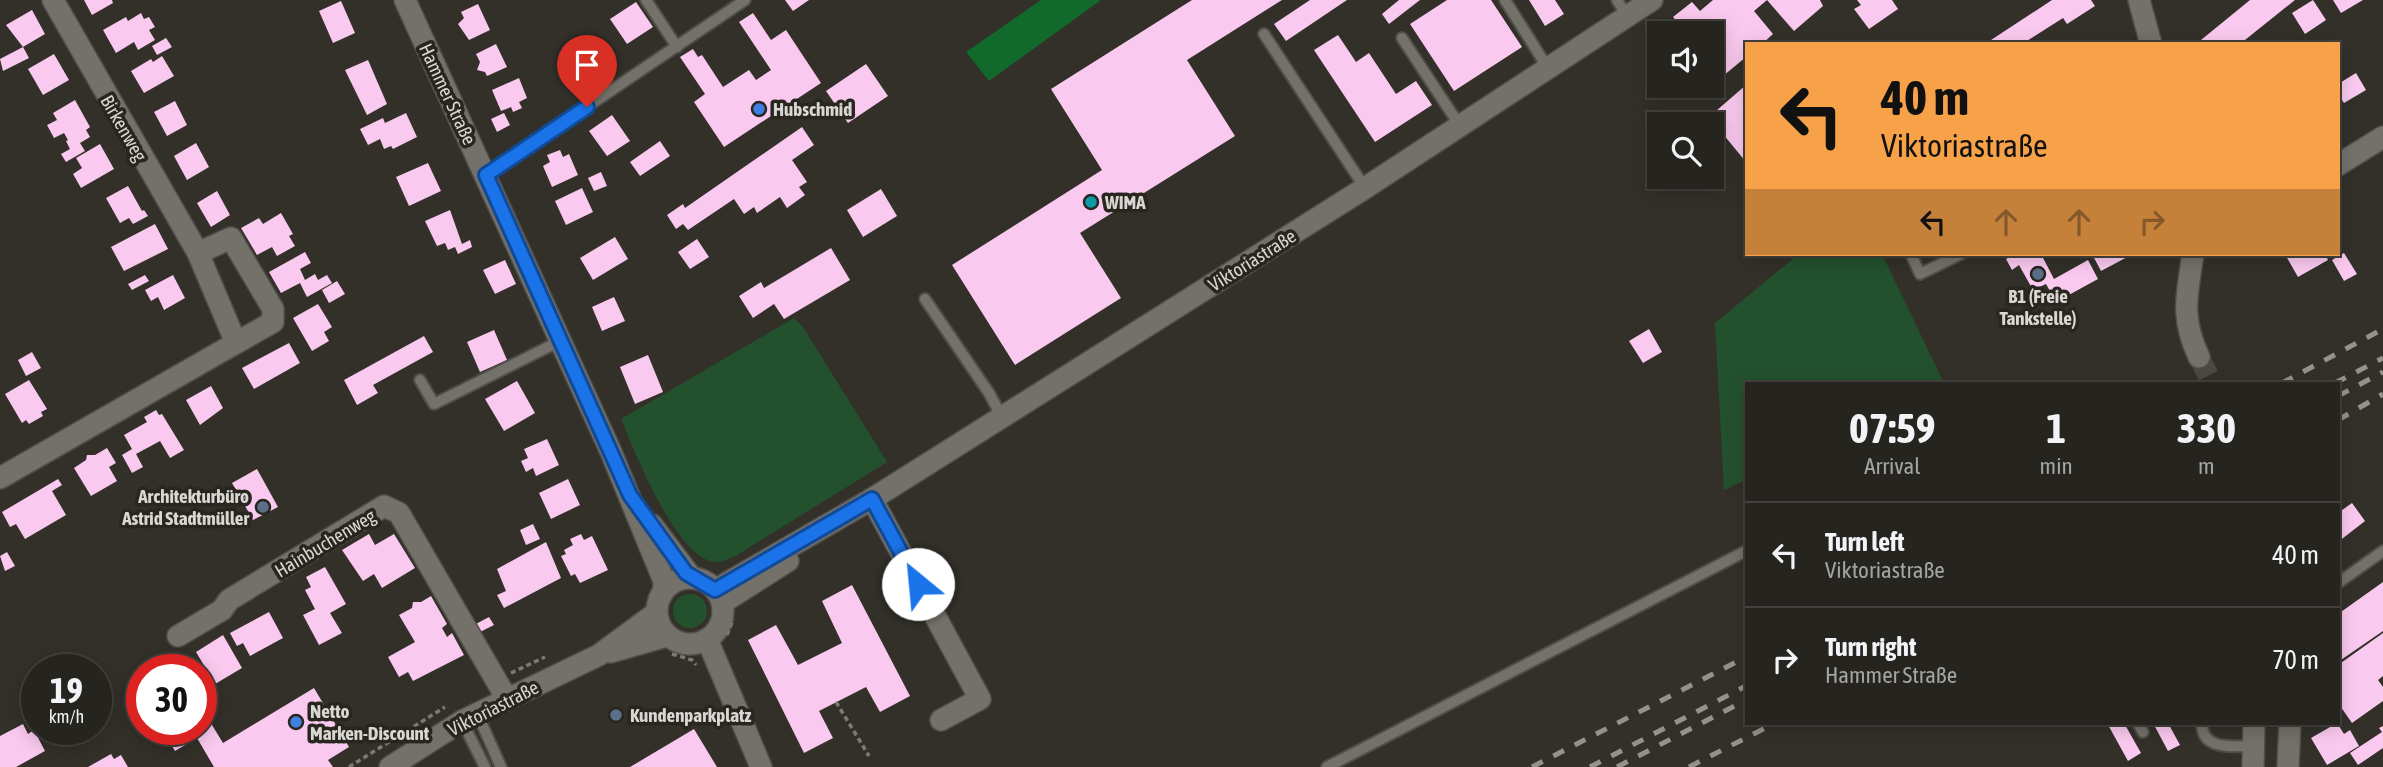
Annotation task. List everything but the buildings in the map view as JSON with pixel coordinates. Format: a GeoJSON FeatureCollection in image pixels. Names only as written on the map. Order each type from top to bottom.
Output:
{"type":"FeatureCollection","features":[{"type":"Feature","properties":{"kind":"street","name":"Birkenweg"},"geometry":{"type":"LineString","coordinates":[[53,0],[198,253],[236,343]]}},
{"type":"Feature","properties":{"kind":"street","name":"Hammer Straße"},"geometry":{"type":"LineString","coordinates":[[405,0],[630,495],[664,581],[664,590]]}},
{"type":"Feature","properties":{"kind":"street","name":"Viktoriastraße"},"geometry":{"type":"LineString","coordinates":[[724,601],[795,556],[847,513],[1002,418],[1549,70],[1623,8],[1652,0]]}},
{"type":"Feature","properties":{"kind":"street"},"geometry":{"type":"LineString","coordinates":[[2139,0],[2150,42]]}},
{"type":"Feature","properties":{"kind":"street"},"geometry":{"type":"LineString","coordinates":[[2340,164],[2383,137]]}},
{"type":"Feature","properties":{"kind":"street"},"geometry":{"type":"LineString","coordinates":[[0,478],[273,322],[273,309],[231,237],[198,253]]}},
{"type":"Feature","properties":{"kind":"street"},"geometry":{"type":"LineString","coordinates":[[2193,256],[2184,306],[2190,338],[2199,357]]}},
{"type":"Feature","properties":{"kind":"street","name":"Hammer Straße"},"geometry":{"type":"LineString","coordinates":[[630,495],[692,578]]}},
{"type":"Feature","properties":{"kind":"street"},"geometry":{"type":"LineString","coordinates":[[872,499],[980,699],[941,720]]}},
{"type":"Feature","properties":{"kind":"street","name":"Hainbuchenweg"},"geometry":{"type":"LineString","coordinates":[[178,636],[222,611],[229,600],[384,506],[399,513],[507,699]]}},
{"type":"Feature","properties":{"kind":"street"},"geometry":{"type":"LineString","coordinates":[[692,578],[707,582],[724,601],[721,624],[708,639],[668,645],[656,614],[656,606],[664,590],[675,580],[692,578]]}},
{"type":"Feature","properties":{"kind":"street","name":"Viktoriastraße"},"geometry":{"type":"LineString","coordinates":[[390,767],[470,717],[598,655],[656,614]]}},
{"type":"Feature","properties":{"kind":"street"},"geometry":{"type":"LineString","coordinates":[[708,639],[761,767]]}},
{"type":"Feature","properties":{"kind":"street","name":"Viktoriastraße"},"geometry":{"type":"LineString","coordinates":[[598,655],[668,645]]}},
{"type":"Feature","properties":{"kind":"street"},"geometry":{"type":"LineString","coordinates":[[2253,757],[2254,725]]}},
{"type":"Feature","properties":{"kind":"street"},"geometry":{"type":"LineString","coordinates":[[2287,767],[2290,725]]}},
{"type":"Feature","properties":{"kind":"lane"},"geometry":{"type":"LineString","coordinates":[[646,0],[677,47]]}},
{"type":"Feature","properties":{"kind":"lane"},"geometry":{"type":"LineString","coordinates":[[486,175],[745,0]]}},
{"type":"Feature","properties":{"kind":"lane"},"geometry":{"type":"LineString","coordinates":[[1505,0],[1549,70]]}},
{"type":"Feature","properties":{"kind":"lane"},"geometry":{"type":"LineString","coordinates":[[1265,34],[1365,188]]}},
{"type":"Feature","properties":{"kind":"lane"},"geometry":{"type":"LineString","coordinates":[[1402,38],[1460,126]]}},
{"type":"Feature","properties":{"kind":"lane"},"geometry":{"type":"LineString","coordinates":[[1912,256],[1920,274],[1957,256]]}},
{"type":"Feature","properties":{"kind":"lane"},"geometry":{"type":"LineString","coordinates":[[925,299],[989,393],[1002,418]]}},
{"type":"Feature","properties":{"kind":"lane"},"geometry":{"type":"LineString","coordinates":[[419,380],[434,404],[560,341]]}},
{"type":"Feature","properties":{"kind":"lane"},"geometry":{"type":"LineString","coordinates":[[2340,582],[2383,551]]}},
{"type":"Feature","properties":{"kind":"lane"},"geometry":{"type":"LineString","coordinates":[[1327,767],[1745,552]]}},
{"type":"Feature","properties":{"kind":"lane"},"geometry":{"type":"LineString","coordinates":[[470,717],[485,767]]}},
{"type":"Feature","properties":{"kind":"lane"},"geometry":{"type":"LineString","coordinates":[[470,717],[501,767]]}},
{"type":"Feature","properties":{"kind":"lane"},"geometry":{"type":"LineString","coordinates":[[2202,725],[2205,737],[2210,742],[2253,757]]}},
{"type":"Feature","properties":{"kind":"path"},"geometry":{"type":"LineString","coordinates":[[668,645],[692,660],[700,670],[727,659],[724,643],[724,601]]}},
{"type":"Feature","properties":{"kind":"path"},"geometry":{"type":"LineString","coordinates":[[836,702],[869,756]]}},
{"type":"Feature","properties":{"kind":"green space"},"geometry":{"type":"Polygon","coordinates":[[[1041,0],[1101,0],[989,81],[966,52],[1041,0]]]}},
{"type":"Feature","properties":{"kind":"green space"},"geometry":{"type":"Polygon","coordinates":[[[1797,256],[1883,256],[1944,382],[1745,382],[1745,480],[1724,490],[1715,323],[1797,256]]]}},
{"type":"Feature","properties":{"kind":"green space"},"geometry":{"type":"Polygon","coordinates":[[[794,318],[803,327],[887,462],[734,557],[718,562],[703,558],[688,545],[660,503],[621,419],[794,318]]]}},
{"type":"Feature","properties":{"kind":"green space"},"geometry":{"type":"Polygon","coordinates":[[[690,594],[702,599],[707,611],[702,623],[690,628],[678,623],[673,611],[678,599],[690,594]]]}},
{"type":"Feature","properties":{"kind":"tunnel"},"geometry":{"type":"LineString","coordinates":[[2199,357],[2212,382]]}},
{"type":"Feature","properties":{"kind":"railway"},"geometry":{"type":"LineString","coordinates":[[2284,382],[2383,329]]}},
{"type":"Feature","properties":{"kind":"railway"},"geometry":{"type":"LineString","coordinates":[[2337,382],[2383,358]]}},
{"type":"Feature","properties":{"kind":"railway"},"geometry":{"type":"LineString","coordinates":[[2340,395],[2383,372]]}},
{"type":"Feature","properties":{"kind":"railway"},"geometry":{"type":"LineString","coordinates":[[2340,419],[2383,394]]}},
{"type":"Feature","properties":{"kind":"railway"},"geometry":{"type":"LineString","coordinates":[[1532,767],[1745,658]]}},
{"type":"Feature","properties":{"kind":"railway"},"geometry":{"type":"LineString","coordinates":[[1590,767],[1745,687]]}},
{"type":"Feature","properties":{"kind":"railway"},"geometry":{"type":"LineString","coordinates":[[1617,767],[1745,701]]}},
{"type":"Feature","properties":{"kind":"railway"},"geometry":{"type":"LineString","coordinates":[[1689,767],[1771,725]]}},
{"type":"Feature","properties":{"kind":"place","name":"Hubschmid"},"geometry":{"type":"Point","coordinates":[759,109]}},
{"type":"Feature","properties":{"kind":"place","name":"WIMA"},"geometry":{"type":"Point","coordinates":[1091,202]}},
{"type":"Feature","properties":{"kind":"place","name":"B1 (Freie Tankstelle)"},"geometry":{"type":"Point","coordinates":[2038,274]}},
{"type":"Feature","properties":{"kind":"place","name":"Architekturbüro Astrid Stadtmüller"},"geometry":{"type":"Point","coordinates":[263,507]}},
{"type":"Feature","properties":{"kind":"place","name":"Kundenparkplatz"},"geometry":{"type":"Point","coordinates":[616,715]}},
{"type":"Feature","properties":{"kind":"place","name":"Netto Marken-Discount"},"geometry":{"type":"Point","coordinates":[296,722]}},
{"type":"Feature","properties":{"kind":"route"},"geometry":{"type":"LineString","coordinates":[[587,107],[486,175],[630,495],[686,573],[692,578],[707,582],[715,590],[872,499],[918,584]]}}]}
